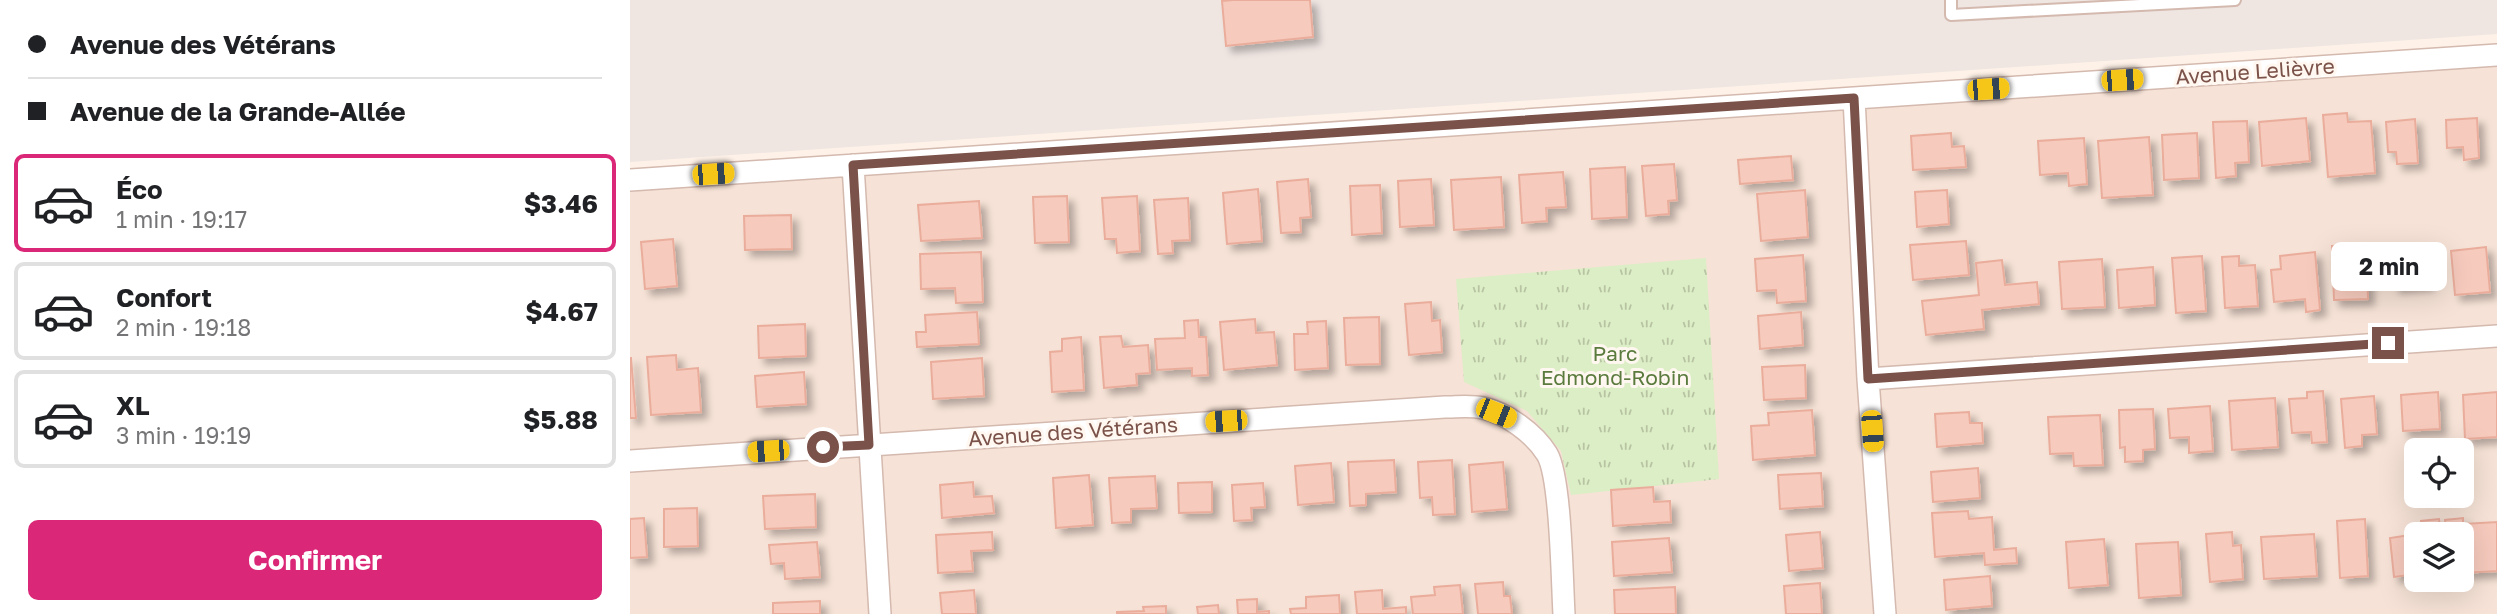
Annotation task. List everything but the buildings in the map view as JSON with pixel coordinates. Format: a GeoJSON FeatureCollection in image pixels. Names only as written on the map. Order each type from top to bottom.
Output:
{"type":"FeatureCollection","features":[{"type":"Feature","properties":{"kind":"street","name":"Avenue Lelièvre"},"geometry":{"type":"LineString","coordinates":[[630,180],[2497,55]]}},
{"type":"Feature","properties":{"kind":"street"},"geometry":{"type":"LineString","coordinates":[[1854,98],[1868,379],[1885,614]]}},
{"type":"Feature","properties":{"kind":"street"},"geometry":{"type":"LineString","coordinates":[[853,165],[880,614]]}},
{"type":"Feature","properties":{"kind":"street"},"geometry":{"type":"LineString","coordinates":[[1868,379],[2497,335]]}},
{"type":"Feature","properties":{"kind":"street","name":"Avenue des Vétérans"},"geometry":{"type":"LineString","coordinates":[[630,461],[1445,407],[1482,408],[1510,419],[1531,436],[1548,455],[1555,479],[1564,614]]}},
{"type":"Feature","properties":{"kind":"lane"},"geometry":{"type":"LineString","coordinates":[[1951,0],[1951,15],[2235,0]]}},
{"type":"Feature","properties":{"kind":"shaded area"},"geometry":{"type":"Polygon","coordinates":[[[630,0],[2497,0],[2497,34],[630,162],[630,0]]]}},
{"type":"Feature","properties":{"kind":"shaded area"},"geometry":{"type":"Polygon","coordinates":[[[2497,55],[2497,614],[630,614],[630,179],[2497,55]]]}},
{"type":"Feature","properties":{"kind":"green space","name":"Parc Edmond-Robin"},"geometry":{"type":"Polygon","coordinates":[[[1706,258],[1719,479],[1571,495],[1561,451],[1527,411],[1464,382],[1456,279],[1706,258]]]}},
{"type":"Feature","properties":{"kind":"route"},"geometry":{"type":"LineString","coordinates":[[823,447],[869,445],[853,165],[1854,98],[1868,379],[2388,343]]}}]}
